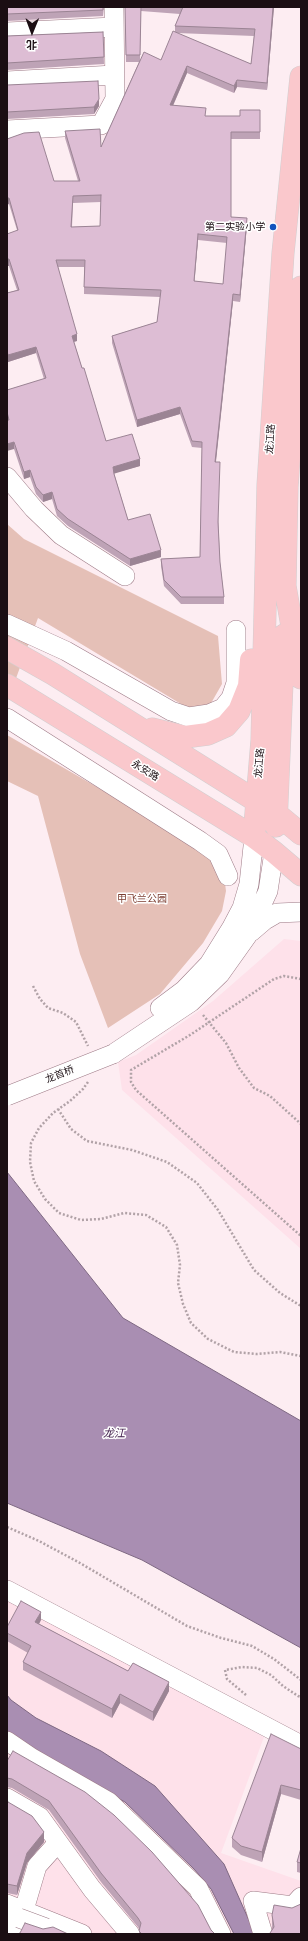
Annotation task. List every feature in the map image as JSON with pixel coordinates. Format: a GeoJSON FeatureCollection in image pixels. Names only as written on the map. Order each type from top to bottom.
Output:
{"type":"FeatureCollection","features":[{"type":"Feature","properties":{"kind":"main road","name":"龙江路"},"geometry":{"type":"LineString","coordinates":[[254,837],[262,740],[268,485],[283,253],[301,77]]}},
{"type":"Feature","properties":{"kind":"main road","name":"龙江路"},"geometry":{"type":"LineString","coordinates":[[301,287],[287,487],[285,586],[301,678]]}},
{"type":"Feature","properties":{"kind":"main road"},"geometry":{"type":"LineString","coordinates":[[274,852],[277,814],[285,586]]}},
{"type":"Feature","properties":{"kind":"main road"},"geometry":{"type":"LineString","coordinates":[[136,726],[186,737],[208,734],[226,726],[239,711],[249,686],[252,651],[264,622]]}},
{"type":"Feature","properties":{"kind":"main road"},"geometry":{"type":"LineString","coordinates":[[7,648],[53,674],[277,814],[301,834]]}},
{"type":"Feature","properties":{"kind":"main road","name":"永安路"},"geometry":{"type":"LineString","coordinates":[[7,685],[254,837],[301,875]]}},
{"type":"Feature","properties":{"kind":"street"},"geometry":{"type":"LineString","coordinates":[[7,130],[101,125],[115,99],[114,7]]}},
{"type":"Feature","properties":{"kind":"street"},"geometry":{"type":"LineString","coordinates":[[7,32],[114,27]]}},
{"type":"Feature","properties":{"kind":"street"},"geometry":{"type":"LineString","coordinates":[[7,81],[114,75]]}},
{"type":"Feature","properties":{"kind":"street"},"geometry":{"type":"LineString","coordinates":[[7,477],[34,509],[61,535],[125,576]]}},
{"type":"Feature","properties":{"kind":"street"},"geometry":{"type":"LineString","coordinates":[[7,624],[66,651],[171,712],[189,717],[209,714],[223,708],[231,698],[236,683],[236,630]]}},
{"type":"Feature","properties":{"kind":"street"},"geometry":{"type":"LineString","coordinates":[[7,718],[200,841],[218,854],[228,876]]}},
{"type":"Feature","properties":{"kind":"street"},"geometry":{"type":"LineString","coordinates":[[112,1049],[184,990],[209,964],[242,908],[249,884],[254,837]]}},
{"type":"Feature","properties":{"kind":"street"},"geometry":{"type":"LineString","coordinates":[[112,1049],[190,1002],[220,974],[247,936],[268,891],[274,852]]}},
{"type":"Feature","properties":{"kind":"street"},"geometry":{"type":"LineString","coordinates":[[247,936],[265,920],[277,913],[301,912]]}},
{"type":"Feature","properties":{"kind":"street","name":"龙首桥"},"geometry":{"type":"LineString","coordinates":[[7,1086],[112,1049]]}},
{"type":"Feature","properties":{"kind":"street","name":"龙首桥"},"geometry":{"type":"LineString","coordinates":[[7,1096],[112,1049]]}},
{"type":"Feature","properties":{"kind":"street"},"geometry":{"type":"LineString","coordinates":[[7,1590],[301,1745]]}},
{"type":"Feature","properties":{"kind":"street"},"geometry":{"type":"LineString","coordinates":[[8,1745],[109,1802],[198,1888],[221,1934]]}},
{"type":"Feature","properties":{"kind":"street"},"geometry":{"type":"LineString","coordinates":[[7,1798],[40,1817],[92,1889],[130,1934]]}},
{"type":"Feature","properties":{"kind":"street"},"geometry":{"type":"LineString","coordinates":[[7,1810],[35,1823],[86,1892],[122,1934]]}},
{"type":"Feature","properties":{"kind":"street"},"geometry":{"type":"LineString","coordinates":[[19,1918],[37,1866],[54,1847]]}},
{"type":"Feature","properties":{"kind":"street"},"geometry":{"type":"LineString","coordinates":[[263,1934],[253,1901],[293,1906],[301,1897]]}},
{"type":"Feature","properties":{"kind":"street"},"geometry":{"type":"LineString","coordinates":[[19,1918],[52,1933]]}},
{"type":"Feature","properties":{"kind":"street"},"geometry":{"type":"LineString","coordinates":[[19,1918],[82,1934]]}},
{"type":"Feature","properties":{"kind":"path"},"geometry":{"type":"LineString","coordinates":[[301,979],[284,976],[274,979],[210,1022],[131,1070],[131,1082],[136,1090],[301,1236]]}},
{"type":"Feature","properties":{"kind":"path"},"geometry":{"type":"LineString","coordinates":[[33,986],[40,999],[48,1008],[63,1014],[76,1022],[84,1036],[89,1050]]}},
{"type":"Feature","properties":{"kind":"path"},"geometry":{"type":"LineString","coordinates":[[190,1002],[210,1022],[226,1043],[239,1068],[254,1088],[270,1096],[301,1124]]}},
{"type":"Feature","properties":{"kind":"path"},"geometry":{"type":"LineString","coordinates":[[89,1079],[83,1089],[58,1109],[39,1128],[31,1143],[30,1162],[34,1181],[45,1199],[59,1213],[81,1220],[101,1219],[124,1214],[146,1215],[166,1227],[177,1245],[180,1265],[178,1283],[183,1304],[191,1323],[208,1339],[234,1352],[257,1354],[280,1352],[301,1356]]}},
{"type":"Feature","properties":{"kind":"path"},"geometry":{"type":"LineString","coordinates":[[58,1109],[71,1129],[87,1141],[132,1150],[167,1162],[197,1183],[218,1210],[254,1270],[280,1293],[301,1306]]}},
{"type":"Feature","properties":{"kind":"path"},"geometry":{"type":"LineString","coordinates":[[7,1527],[39,1541],[80,1563],[187,1626],[221,1638],[252,1646],[274,1659],[301,1680]]}},
{"type":"Feature","properties":{"kind":"path"},"geometry":{"type":"LineString","coordinates":[[246,1717],[254,1702],[227,1679],[225,1670],[242,1667],[257,1668],[271,1675],[283,1686],[301,1697]]}},
{"type":"Feature","properties":{"kind":"shaded area"},"geometry":{"type":"Polygon","coordinates":[[[284,939],[301,941],[301,1249],[122,1090],[118,1062],[136,1055],[213,1001],[284,939]]]}},
{"type":"Feature","properties":{"kind":"shaded area"},"geometry":{"type":"Polygon","coordinates":[[[7,1597],[264,1737],[221,1853],[301,1881],[301,1934],[7,1934],[7,1597]]]}},
{"type":"Feature","properties":{"kind":"green space"},"geometry":{"type":"Polygon","coordinates":[[[7,524],[24,539],[218,636],[222,684],[210,705],[191,710],[38,618],[7,703],[7,524]]]}},
{"type":"Feature","properties":{"kind":"green space","name":"甲飞兰公园"},"geometry":{"type":"Polygon","coordinates":[[[7,735],[197,845],[219,863],[224,876],[226,891],[222,911],[203,943],[160,994],[108,1028],[80,954],[38,796],[7,781],[7,735]]]}},
{"type":"Feature","properties":{"kind":"water","name":"龙江"},"geometry":{"type":"Polygon","coordinates":[[[7,1172],[123,1318],[301,1421],[301,1648],[142,1560],[7,1503],[7,1172]]]}},
{"type":"Feature","properties":{"kind":"water"},"geometry":{"type":"Polygon","coordinates":[[[7,1695],[11,1700],[36,1718],[101,1751],[155,1786],[224,1864],[255,1934],[234,1934],[211,1889],[194,1869],[125,1802],[73,1773],[7,1732],[7,1695]]]}},
{"type":"Feature","properties":{"kind":"building"},"geometry":{"type":"Polygon","coordinates":[[[7,7],[103,7],[103,10],[7,14],[7,7]]]}},
{"type":"Feature","properties":{"kind":"building"},"geometry":{"type":"Polygon","coordinates":[[[125,7],[141,7],[140,55],[126,55],[125,7]]]}},
{"type":"Feature","properties":{"kind":"building"},"geometry":{"type":"Polygon","coordinates":[[[183,7],[273,7],[267,83],[237,80],[234,86],[187,66],[170,105],[206,108],[205,116],[240,116],[240,110],[260,110],[260,132],[231,132],[231,217],[247,218],[240,295],[233,294],[215,462],[220,462],[218,522],[224,597],[181,597],[164,580],[161,559],[200,557],[202,442],[192,441],[180,407],[137,420],[112,336],[157,322],[161,290],[84,287],[85,260],[56,260],[77,334],[72,336],[82,368],[84,368],[106,441],[132,434],[140,459],[113,467],[128,520],[150,514],[161,550],[130,559],[68,519],[57,509],[52,492],[43,495],[36,487],[30,470],[24,472],[14,442],[7,444],[7,420],[9,420],[7,412],[7,390],[46,378],[36,347],[8,355],[7,351],[7,293],[19,290],[9,259],[7,259],[7,234],[18,230],[9,198],[7,198],[7,139],[24,133],[39,132],[54,181],[80,181],[65,131],[100,129],[101,147],[144,52],[161,60],[173,31],[251,64],[255,29],[175,26],[183,7]],[[101,195],[73,196],[71,227],[100,226],[101,195]],[[198,234],[194,281],[223,284],[227,237],[198,234]]]}},
{"type":"Feature","properties":{"kind":"building"},"geometry":{"type":"Polygon","coordinates":[[[103,32],[104,57],[7,63],[7,36],[103,32]]]}},
{"type":"Feature","properties":{"kind":"building"},"geometry":{"type":"Polygon","coordinates":[[[98,81],[99,99],[94,107],[7,112],[7,85],[98,81]]]}},
{"type":"Feature","properties":{"kind":"building"},"geometry":{"type":"Polygon","coordinates":[[[21,1601],[41,1612],[35,1622],[128,1671],[133,1663],[169,1682],[153,1712],[120,1694],[112,1709],[23,1662],[31,1646],[7,1633],[7,1627],[21,1601]]]}},
{"type":"Feature","properties":{"kind":"building"},"geometry":{"type":"Polygon","coordinates":[[[271,1734],[301,1749],[301,1790],[281,1785],[262,1852],[241,1846],[232,1838],[271,1734]]]}},
{"type":"Feature","properties":{"kind":"building"},"geometry":{"type":"Polygon","coordinates":[[[13,1751],[85,1792],[114,1815],[152,1852],[198,1905],[211,1930],[215,1934],[142,1934],[139,1931],[141,1923],[138,1918],[101,1873],[49,1801],[12,1779],[7,1778],[7,1761],[13,1751]]]}},
{"type":"Feature","properties":{"kind":"building"},"geometry":{"type":"Polygon","coordinates":[[[8,1802],[32,1816],[44,1832],[27,1853],[17,1886],[7,1884],[8,1802]]]}},
{"type":"Feature","properties":{"kind":"building"},"geometry":{"type":"Polygon","coordinates":[[[301,1848],[301,1863],[297,1862],[301,1848]]]}},
{"type":"Feature","properties":{"kind":"building"},"geometry":{"type":"Polygon","coordinates":[[[301,1904],[301,1934],[270,1934],[274,1927],[272,1915],[274,1905],[292,1908],[301,1904]]]}},
{"type":"Feature","properties":{"kind":"building"},"geometry":{"type":"Polygon","coordinates":[[[25,1923],[43,1929],[53,1927],[68,1934],[18,1934],[25,1923]]]}},
{"type":"Feature","properties":{"kind":"place","name":"第二实验小学"},"geometry":{"type":"Point","coordinates":[273,227]}}]}
